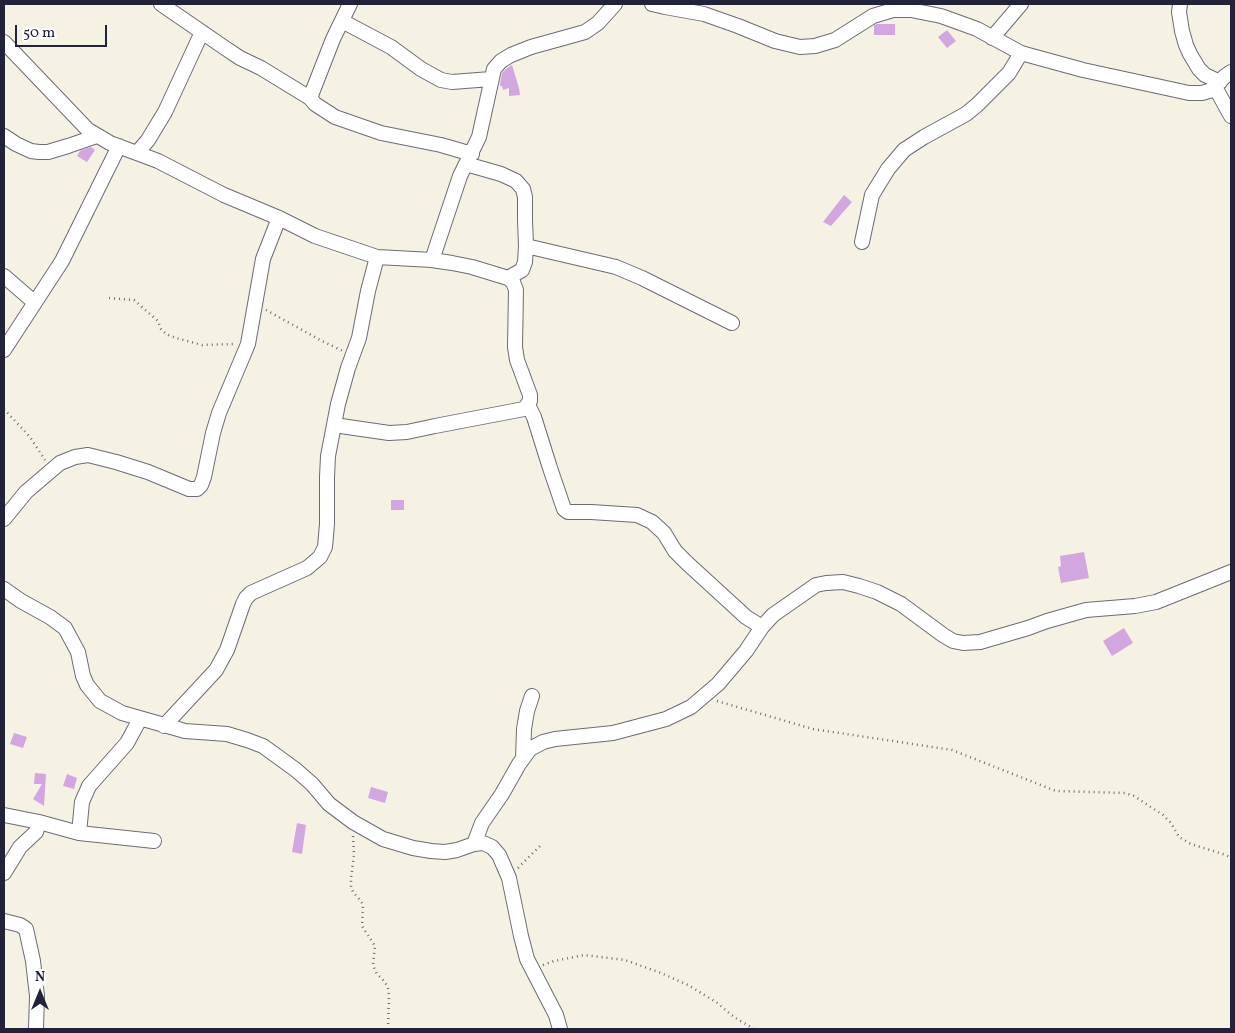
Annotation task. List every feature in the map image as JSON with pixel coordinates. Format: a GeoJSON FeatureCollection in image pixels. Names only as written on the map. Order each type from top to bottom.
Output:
{"type":"FeatureCollection","features":[{"type":"Feature","properties":{"kind":"street"},"geometry":{"type":"LineString","coordinates":[[310,98],[333,39],[350,4]]}},
{"type":"Feature","properties":{"kind":"street"},"geometry":{"type":"LineString","coordinates":[[432,260],[460,176],[479,137],[494,69],[501,61],[511,55],[531,47],[585,32],[598,23],[614,4]]}},
{"type":"Feature","properties":{"kind":"street"},"geometry":{"type":"LineString","coordinates":[[652,4],[704,14],[775,41],[800,47],[816,46],[835,40],[873,16],[900,7],[941,16],[976,29],[1021,54],[1082,70],[1189,93],[1202,93],[1212,90],[1231,72]]}},
{"type":"Feature","properties":{"kind":"street"},"geometry":{"type":"LineString","coordinates":[[992,38],[1021,4]]}},
{"type":"Feature","properties":{"kind":"street"},"geometry":{"type":"LineString","coordinates":[[1180,4],[1179,12],[1182,31],[1190,54],[1199,69],[1218,84],[1231,116]]}},
{"type":"Feature","properties":{"kind":"street"},"geometry":{"type":"LineString","coordinates":[[167,5],[240,58],[261,68],[310,98],[325,112],[369,130],[441,145],[516,181],[523,189],[525,197],[525,262],[522,270],[508,278]]}},
{"type":"Feature","properties":{"kind":"street"},"geometry":{"type":"LineString","coordinates":[[342,20],[391,47],[429,74],[441,80],[452,82],[491,79]]}},
{"type":"Feature","properties":{"kind":"street"},"geometry":{"type":"LineString","coordinates":[[137,153],[148,140],[165,112],[202,32]]}},
{"type":"Feature","properties":{"kind":"street"},"geometry":{"type":"LineString","coordinates":[[4,42],[88,130],[110,143],[178,170],[224,195],[279,218],[315,236],[377,257],[432,260],[472,267],[508,278],[513,282],[516,290],[515,347],[517,360],[530,395],[530,401],[524,409],[407,432],[389,433],[334,425]]}},
{"type":"Feature","properties":{"kind":"street"},"geometry":{"type":"LineString","coordinates":[[862,242],[872,195],[888,169],[904,150],[977,106],[1009,73],[1021,54]]}},
{"type":"Feature","properties":{"kind":"street"},"geometry":{"type":"LineString","coordinates":[[4,136],[16,144],[31,150],[48,152],[98,136]]}},
{"type":"Feature","properties":{"kind":"street"},"geometry":{"type":"LineString","coordinates":[[4,350],[62,261],[119,146]]}},
{"type":"Feature","properties":{"kind":"street"},"geometry":{"type":"LineString","coordinates":[[4,519],[26,492],[60,463],[75,457],[88,455],[116,462],[148,472],[189,489],[196,489],[201,485],[219,413],[248,344],[263,259],[279,218]]}},
{"type":"Feature","properties":{"kind":"street"},"geometry":{"type":"LineString","coordinates":[[526,246],[616,267],[732,323]]}},
{"type":"Feature","properties":{"kind":"street"},"geometry":{"type":"LineString","coordinates":[[164,726],[216,670],[227,650],[246,598],[251,593],[307,568],[320,557],[325,547],[328,456],[343,383],[360,338],[368,291],[377,257]]}},
{"type":"Feature","properties":{"kind":"street"},"geometry":{"type":"LineString","coordinates":[[4,276],[34,302]]}},
{"type":"Feature","properties":{"kind":"street"},"geometry":{"type":"LineString","coordinates":[[528,405],[534,417],[564,509],[568,512],[637,515],[652,522],[664,532],[675,550],[687,563],[746,617],[762,627]]}},
{"type":"Feature","properties":{"kind":"street"},"geometry":{"type":"LineString","coordinates":[[474,844],[482,823],[530,749],[543,742],[613,733],[666,719],[691,707],[718,684],[773,615],[816,585],[843,582],[877,592],[901,604],[943,635],[963,644],[980,642],[1028,628],[1046,620],[1086,610],[1135,606],[1156,602],[1231,572]]}},
{"type":"Feature","properties":{"kind":"street"},"geometry":{"type":"LineString","coordinates":[[4,588],[64,628],[78,652],[83,676],[88,685],[100,701],[122,714],[185,731],[227,734],[263,746],[312,784],[329,804],[353,822],[383,839],[413,848],[445,852],[474,844],[483,843],[492,846],[499,854],[509,878],[524,949],[532,969],[556,1015],[560,1029]]}},
{"type":"Feature","properties":{"kind":"street"},"geometry":{"type":"LineString","coordinates":[[523,758],[524,729],[532,696]]}},
{"type":"Feature","properties":{"kind":"street"},"geometry":{"type":"LineString","coordinates":[[79,833],[82,802],[89,786],[127,743],[140,719]]}},
{"type":"Feature","properties":{"kind":"street"},"geometry":{"type":"LineString","coordinates":[[4,815],[79,833],[154,841]]}},
{"type":"Feature","properties":{"kind":"street"},"geometry":{"type":"LineString","coordinates":[[4,873],[20,847],[36,832],[39,822]]}},
{"type":"Feature","properties":{"kind":"street"},"geometry":{"type":"LineString","coordinates":[[4,921],[20,925],[26,929],[33,961],[37,996],[36,1029]]}},
{"type":"Feature","properties":{"kind":"path"},"geometry":{"type":"LineString","coordinates":[[109,298],[134,300],[158,321],[161,330],[176,338],[202,345],[248,344]]}},
{"type":"Feature","properties":{"kind":"path"},"geometry":{"type":"LineString","coordinates":[[256,305],[353,356]]}},
{"type":"Feature","properties":{"kind":"path"},"geometry":{"type":"LineString","coordinates":[[4,409],[30,436],[52,470]]}},
{"type":"Feature","properties":{"kind":"path"},"geometry":{"type":"LineString","coordinates":[[704,697],[813,730],[952,750],[1056,791],[1125,792],[1163,815],[1171,823],[1178,837],[1191,844],[1231,858]]}},
{"type":"Feature","properties":{"kind":"path"},"geometry":{"type":"LineString","coordinates":[[353,822],[354,855],[351,887],[361,901],[362,926],[375,946],[373,965],[377,974],[388,988],[388,1029]]}},
{"type":"Feature","properties":{"kind":"path"},"geometry":{"type":"LineString","coordinates":[[509,878],[542,844]]}},
{"type":"Feature","properties":{"kind":"path"},"geometry":{"type":"LineString","coordinates":[[532,969],[554,961],[584,955],[625,960],[688,985],[754,1029]]}},
{"type":"Feature","properties":{"kind":"building"},"geometry":{"type":"Polygon","coordinates":[[[895,24],[895,35],[874,35],[874,25],[895,24]]]}},
{"type":"Feature","properties":{"kind":"building"},"geometry":{"type":"Polygon","coordinates":[[[947,30],[956,41],[947,48],[938,37],[947,30]]]}},
{"type":"Feature","properties":{"kind":"building"},"geometry":{"type":"Polygon","coordinates":[[[512,65],[520,95],[509,96],[509,88],[503,90],[500,84],[502,73],[512,65]]]}},
{"type":"Feature","properties":{"kind":"building"},"geometry":{"type":"Polygon","coordinates":[[[91,147],[95,150],[87,162],[77,156],[80,151],[91,147]]]}},
{"type":"Feature","properties":{"kind":"building"},"geometry":{"type":"Polygon","coordinates":[[[844,195],[852,202],[831,226],[823,222],[844,195]]]}},
{"type":"Feature","properties":{"kind":"building"},"geometry":{"type":"Polygon","coordinates":[[[391,500],[404,500],[404,510],[391,510],[391,500]]]}},
{"type":"Feature","properties":{"kind":"building"},"geometry":{"type":"Polygon","coordinates":[[[1084,552],[1089,578],[1061,583],[1058,567],[1061,566],[1060,556],[1084,552]]]}},
{"type":"Feature","properties":{"kind":"building"},"geometry":{"type":"Polygon","coordinates":[[[1124,628],[1133,643],[1112,656],[1103,641],[1124,628]]]}},
{"type":"Feature","properties":{"kind":"building"},"geometry":{"type":"Polygon","coordinates":[[[14,733],[27,737],[23,748],[10,744],[14,733]]]}},
{"type":"Feature","properties":{"kind":"building"},"geometry":{"type":"Polygon","coordinates":[[[35,773],[46,774],[44,806],[33,799],[42,784],[34,784],[35,773]]]}},
{"type":"Feature","properties":{"kind":"building"},"geometry":{"type":"Polygon","coordinates":[[[67,774],[77,778],[74,789],[63,786],[67,774]]]}},
{"type":"Feature","properties":{"kind":"building"},"geometry":{"type":"Polygon","coordinates":[[[371,787],[388,792],[385,803],[368,798],[371,787]]]}},
{"type":"Feature","properties":{"kind":"building"},"geometry":{"type":"Polygon","coordinates":[[[297,823],[306,825],[302,854],[292,852],[297,823]]]}}]}
